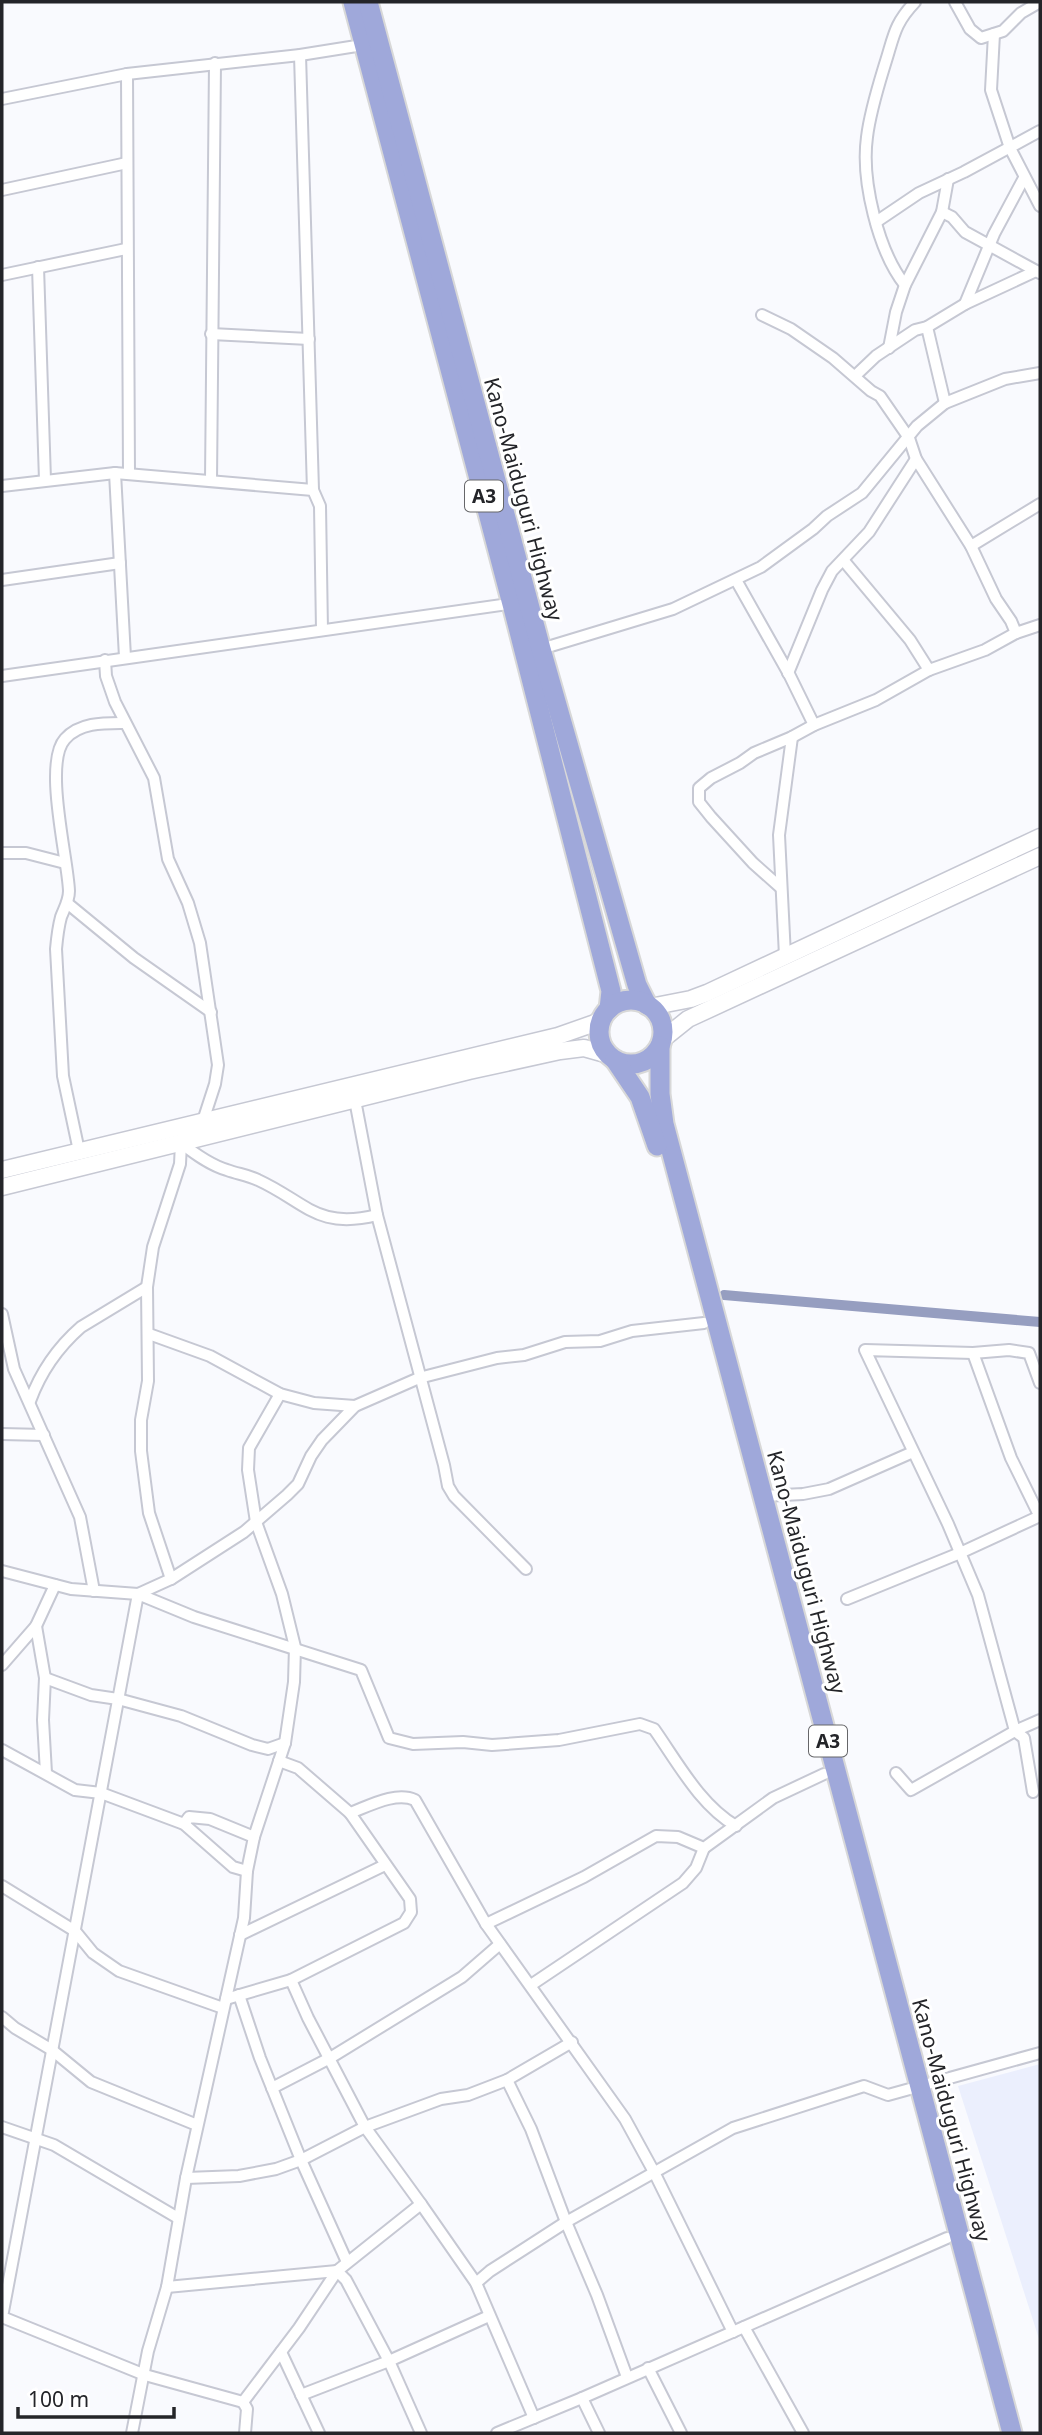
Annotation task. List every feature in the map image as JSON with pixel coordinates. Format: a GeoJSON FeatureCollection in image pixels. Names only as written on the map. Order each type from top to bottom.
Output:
{"type":"FeatureCollection","features":[{"type":"Feature","properties":{"kind":"highway","name":"Kano-Maiduguri Highway"},"geometry":{"type":"LineString","coordinates":[[353,2],[372,44]]}},
{"type":"Feature","properties":{"kind":"highway","name":"Kano-Maiduguri Highway"},"geometry":{"type":"LineString","coordinates":[[368,2],[372,44],[520,601],[611,991],[607,1013]]}},
{"type":"Feature","properties":{"kind":"highway","name":"Kano-Maiduguri Highway"},"geometry":{"type":"LineString","coordinates":[[520,601],[541,649],[637,985],[649,1006]]}},
{"type":"Feature","properties":{"kind":"highway"},"geometry":{"type":"LineString","coordinates":[[607,1013],[623,1001],[632,1000],[649,1006]]}},
{"type":"Feature","properties":{"kind":"highway","name":"A3"},"geometry":{"type":"LineString","coordinates":[[649,1006],[661,1021],[661,1042]]}},
{"type":"Feature","properties":{"kind":"highway","name":"A3"},"geometry":{"type":"LineString","coordinates":[[607,1013],[601,1024],[601,1040],[612,1057]]}},
{"type":"Feature","properties":{"kind":"highway","name":"Kano-Maiduguri Highway"},"geometry":{"type":"LineString","coordinates":[[661,1042],[659,1080],[664,1124],[763,1496],[776,1571],[824,1774],[1012,2433]]}},
{"type":"Feature","properties":{"kind":"highway"},"geometry":{"type":"LineString","coordinates":[[612,1057],[625,1064],[646,1061],[654,1055],[661,1042]]}},
{"type":"Feature","properties":{"kind":"highway","name":"Kano-Maiduguri Highway"},"geometry":{"type":"LineString","coordinates":[[612,1057],[632,1083],[647,1112],[704,1323],[776,1571],[914,2087],[947,2238],[999,2433]]}},
{"type":"Feature","properties":{"kind":"main road"},"geometry":{"type":"LineString","coordinates":[[649,1006],[691,999],[1040,837]]}},
{"type":"Feature","properties":{"kind":"main road"},"geometry":{"type":"LineString","coordinates":[[661,1042],[688,1020],[1040,856]]}},
{"type":"Feature","properties":{"kind":"main road"},"geometry":{"type":"LineString","coordinates":[[2,1170],[558,1036],[595,1023],[607,1013]]}},
{"type":"Feature","properties":{"kind":"main road"},"geometry":{"type":"LineString","coordinates":[[2,1187],[560,1051],[584,1048],[612,1057]]}},
{"type":"Feature","properties":{"kind":"street"},"geometry":{"type":"LineString","coordinates":[[905,285],[896,274],[876,222],[866,166],[867,137],[895,26],[915,2]]}},
{"type":"Feature","properties":{"kind":"street"},"geometry":{"type":"LineString","coordinates":[[956,2],[970,29],[981,38],[1003,31],[1021,13],[1040,2]]}},
{"type":"Feature","properties":{"kind":"street"},"geometry":{"type":"LineString","coordinates":[[994,34],[991,90],[1010,148],[1040,206]]}},
{"type":"Feature","properties":{"kind":"street"},"geometry":{"type":"LineString","coordinates":[[2,99],[127,74],[300,55],[372,44]]}},
{"type":"Feature","properties":{"kind":"street"},"geometry":{"type":"LineString","coordinates":[[300,55],[313,490],[320,506],[323,630]]}},
{"type":"Feature","properties":{"kind":"street"},"geometry":{"type":"LineString","coordinates":[[211,480],[215,63]]}},
{"type":"Feature","properties":{"kind":"street"},"geometry":{"type":"LineString","coordinates":[[127,74],[126,249],[130,474]]}},
{"type":"Feature","properties":{"kind":"street"},"geometry":{"type":"LineString","coordinates":[[876,222],[919,193],[1040,131]]}},
{"type":"Feature","properties":{"kind":"street"},"geometry":{"type":"LineString","coordinates":[[2,190],[127,163]]}},
{"type":"Feature","properties":{"kind":"street"},"geometry":{"type":"LineString","coordinates":[[889,348],[905,285],[942,212],[948,178]]}},
{"type":"Feature","properties":{"kind":"street"},"geometry":{"type":"LineString","coordinates":[[965,304],[994,234],[1024,178]]}},
{"type":"Feature","properties":{"kind":"street"},"geometry":{"type":"LineString","coordinates":[[942,212],[965,232],[1038,272]]}},
{"type":"Feature","properties":{"kind":"street"},"geometry":{"type":"LineString","coordinates":[[2,275],[126,249]]}},
{"type":"Feature","properties":{"kind":"street"},"geometry":{"type":"LineString","coordinates":[[38,267],[45,480]]}},
{"type":"Feature","properties":{"kind":"street"},"geometry":{"type":"LineString","coordinates":[[855,376],[876,356],[915,330],[927,327],[965,304],[1038,272]]}},
{"type":"Feature","properties":{"kind":"street"},"geometry":{"type":"LineString","coordinates":[[762,315],[802,337],[880,396],[909,438],[916,460],[971,546],[996,599],[1016,633]]}},
{"type":"Feature","properties":{"kind":"street"},"geometry":{"type":"LineString","coordinates":[[927,327],[945,403]]}},
{"type":"Feature","properties":{"kind":"street"},"geometry":{"type":"LineString","coordinates":[[211,334],[309,339]]}},
{"type":"Feature","properties":{"kind":"street"},"geometry":{"type":"LineString","coordinates":[[541,649],[673,609],[761,568],[827,516],[862,493],[917,426],[945,403],[1005,379],[1040,373]]}},
{"type":"Feature","properties":{"kind":"street"},"geometry":{"type":"LineString","coordinates":[[788,673],[832,571],[869,532],[916,460]]}},
{"type":"Feature","properties":{"kind":"street"},"geometry":{"type":"LineString","coordinates":[[2,486],[115,473],[313,490]]}},
{"type":"Feature","properties":{"kind":"street"},"geometry":{"type":"LineString","coordinates":[[115,473],[125,657]]}},
{"type":"Feature","properties":{"kind":"street"},"geometry":{"type":"LineString","coordinates":[[971,546],[1040,504]]}},
{"type":"Feature","properties":{"kind":"street"},"geometry":{"type":"LineString","coordinates":[[844,561],[910,640],[929,670]]}},
{"type":"Feature","properties":{"kind":"street"},"geometry":{"type":"LineString","coordinates":[[2,580],[120,563]]}},
{"type":"Feature","properties":{"kind":"street"},"geometry":{"type":"LineString","coordinates":[[736,580],[814,725]]}},
{"type":"Feature","properties":{"kind":"street"},"geometry":{"type":"LineString","coordinates":[[2,676],[520,601]]}},
{"type":"Feature","properties":{"kind":"street"},"geometry":{"type":"LineString","coordinates":[[780,887],[752,863],[710,817],[699,802],[699,788],[754,753],[876,700],[929,670],[985,650],[1016,633],[1040,625]]}},
{"type":"Feature","properties":{"kind":"street"},"geometry":{"type":"LineString","coordinates":[[105,660],[109,689],[152,770],[168,859],[194,919],[201,943],[218,1074],[203,1121]]}},
{"type":"Feature","properties":{"kind":"street"},"geometry":{"type":"LineString","coordinates":[[79,1152],[63,1076],[56,949],[69,890],[57,791],[57,756],[65,738],[88,725],[125,723]]}},
{"type":"Feature","properties":{"kind":"street"},"geometry":{"type":"LineString","coordinates":[[785,956],[779,835],[792,737]]}},
{"type":"Feature","properties":{"kind":"street"},"geometry":{"type":"LineString","coordinates":[[2,853],[26,853],[65,863]]}},
{"type":"Feature","properties":{"kind":"street"},"geometry":{"type":"LineString","coordinates":[[66,903],[134,958],[211,1012]]}},
{"type":"Feature","properties":{"kind":"street"},"geometry":{"type":"LineString","coordinates":[[355,1100],[377,1215],[448,1486],[465,1508],[526,1569]]}},
{"type":"Feature","properties":{"kind":"street"},"geometry":{"type":"LineString","coordinates":[[181,1143],[216,1166],[256,1179],[311,1212],[336,1220],[377,1215]]}},
{"type":"Feature","properties":{"kind":"street"},"geometry":{"type":"LineString","coordinates":[[171,1579],[149,1513],[141,1451],[141,1420],[148,1381],[147,1287],[153,1247],[180,1164],[181,1143]]}},
{"type":"Feature","properties":{"kind":"street"},"geometry":{"type":"LineString","coordinates":[[30,1401],[43,1369],[71,1335],[147,1287]]}},
{"type":"Feature","properties":{"kind":"street"},"geometry":{"type":"LineString","coordinates":[[2,1314],[14,1369],[83,1526],[93,1591]]}},
{"type":"Feature","properties":{"kind":"street"},"geometry":{"type":"LineString","coordinates":[[138,1594],[171,1579],[256,1522],[293,1489],[322,1440],[355,1406],[419,1378],[565,1342],[600,1341],[632,1331],[704,1323]]}},
{"type":"Feature","properties":{"kind":"street"},"geometry":{"type":"LineString","coordinates":[[149,1334],[210,1356],[280,1394],[314,1403],[355,1406]]}},
{"type":"Feature","properties":{"kind":"street"},"geometry":{"type":"LineString","coordinates":[[1033,1792],[1024,1738],[1015,1731],[978,1595],[865,1350],[973,1353],[1009,1350],[1029,1353],[1040,1383]]}},
{"type":"Feature","properties":{"kind":"street"},"geometry":{"type":"LineString","coordinates":[[846,1599],[960,1553],[1040,1516],[1011,1458],[973,1353]]}},
{"type":"Feature","properties":{"kind":"street"},"geometry":{"type":"LineString","coordinates":[[132,2433],[148,2351],[167,2287],[197,2125],[244,1918],[247,1871],[254,1837],[285,1743],[294,1682],[295,1647],[282,1594],[256,1522],[248,1470],[249,1448],[280,1394]]}},
{"type":"Feature","properties":{"kind":"street"},"geometry":{"type":"LineString","coordinates":[[2,1434],[44,1434]]}},
{"type":"Feature","properties":{"kind":"street"},"geometry":{"type":"LineString","coordinates":[[763,1496],[803,1494],[829,1489],[913,1451]]}},
{"type":"Feature","properties":{"kind":"street"},"geometry":{"type":"LineString","coordinates":[[2,1571],[55,1585],[138,1594],[194,1617],[361,1670],[389,1738],[413,1744],[522,1744],[559,1740],[640,1724],[654,1729],[708,1804],[719,1816],[736,1826]]}},
{"type":"Feature","properties":{"kind":"street"},"geometry":{"type":"LineString","coordinates":[[2,1665],[36,1626],[55,1585]]}},
{"type":"Feature","properties":{"kind":"street"},"geometry":{"type":"LineString","coordinates":[[138,1594],[36,2137],[7,2261],[2,2318],[145,2375],[243,2402],[247,2409],[245,2433]]}},
{"type":"Feature","properties":{"kind":"street"},"geometry":{"type":"LineString","coordinates":[[36,1626],[45,1678],[43,1720],[46,1773]]}},
{"type":"Feature","properties":{"kind":"street"},"geometry":{"type":"LineString","coordinates":[[45,1678],[91,1695],[118,1699],[181,1716],[252,1745],[268,1749],[285,1743]]}},
{"type":"Feature","properties":{"kind":"street"},"geometry":{"type":"LineString","coordinates":[[896,1773],[911,1790],[1015,1731],[1040,1720]]}},
{"type":"Feature","properties":{"kind":"street"},"geometry":{"type":"LineString","coordinates":[[2,1750],[75,1790],[101,1793],[184,1824],[233,1867],[247,1871]]}},
{"type":"Feature","properties":{"kind":"street"},"geometry":{"type":"LineString","coordinates":[[2,1886],[75,1931],[93,1953],[119,1971],[224,2004],[239,1995],[290,1980],[404,1923],[411,1912],[410,1899],[350,1813],[298,1768],[279,1761]]}},
{"type":"Feature","properties":{"kind":"street"},"geometry":{"type":"LineString","coordinates":[[531,1985],[683,1883],[696,1868],[704,1848],[773,1798],[824,1774]]}},
{"type":"Feature","properties":{"kind":"street"},"geometry":{"type":"LineString","coordinates":[[350,1813],[394,1798],[407,1796],[415,1800],[486,1924],[625,2119],[733,2332]]}},
{"type":"Feature","properties":{"kind":"street"},"geometry":{"type":"LineString","coordinates":[[184,1824],[189,1817],[210,1819],[254,1837]]}},
{"type":"Feature","properties":{"kind":"street"},"geometry":{"type":"LineString","coordinates":[[486,1924],[584,1877],[656,1836],[678,1837],[704,1848]]}},
{"type":"Feature","properties":{"kind":"street"},"geometry":{"type":"LineString","coordinates":[[240,1935],[385,1865]]}},
{"type":"Feature","properties":{"kind":"street"},"geometry":{"type":"LineString","coordinates":[[272,2088],[330,2058],[462,1977],[500,1944]]}},
{"type":"Feature","properties":{"kind":"street"},"geometry":{"type":"LineString","coordinates":[[290,1980],[365,2127],[476,2283],[534,2418]]}},
{"type":"Feature","properties":{"kind":"street"},"geometry":{"type":"LineString","coordinates":[[239,1995],[245,2017],[301,2160],[347,2262]]}},
{"type":"Feature","properties":{"kind":"street"},"geometry":{"type":"LineString","coordinates":[[2,2017],[52,2050],[91,2082],[197,2125]]}},
{"type":"Feature","properties":{"kind":"street"},"geometry":{"type":"LineString","coordinates":[[186,2178],[239,2176],[276,2169],[301,2160],[365,2127],[441,2099],[468,2095],[506,2080],[572,2042]]}},
{"type":"Feature","properties":{"kind":"street"},"geometry":{"type":"LineString","coordinates":[[476,2283],[566,2222],[733,2128],[864,2086],[888,2095],[1040,2053]]}},
{"type":"Feature","properties":{"kind":"street"},"geometry":{"type":"LineString","coordinates":[[506,2080],[531,2129],[597,2295],[626,2377]]}},
{"type":"Feature","properties":{"kind":"street"},"geometry":{"type":"LineString","coordinates":[[2,2127],[54,2145],[178,2218]]}},
{"type":"Feature","properties":{"kind":"street"},"geometry":{"type":"LineString","coordinates":[[243,2402],[337,2272],[421,2204]]}},
{"type":"Feature","properties":{"kind":"street"},"geometry":{"type":"LineString","coordinates":[[497,2433],[947,2238]]}},
{"type":"Feature","properties":{"kind":"street"},"geometry":{"type":"LineString","coordinates":[[167,2287],[337,2272],[346,2280],[389,2361],[421,2433]]}},
{"type":"Feature","properties":{"kind":"street"},"geometry":{"type":"LineString","coordinates":[[301,2395],[389,2361],[489,2316]]}},
{"type":"Feature","properties":{"kind":"street"},"geometry":{"type":"LineString","coordinates":[[744,2327],[803,2433]]}},
{"type":"Feature","properties":{"kind":"street"},"geometry":{"type":"LineString","coordinates":[[281,2352],[319,2433]]}},
{"type":"Feature","properties":{"kind":"street"},"geometry":{"type":"LineString","coordinates":[[648,2368],[681,2433]]}},
{"type":"Feature","properties":{"kind":"street"},"geometry":{"type":"LineString","coordinates":[[582,2398],[598,2433]]}},
{"type":"Feature","properties":{"kind":"shaded area"},"geometry":{"type":"Polygon","coordinates":[[[1040,2064],[1040,2342],[958,2086],[1040,2064]]]}},
{"type":"Feature","properties":{"kind":"waterway"},"geometry":{"type":"LineString","coordinates":[[724,1295],[1040,1322]]}}]}
